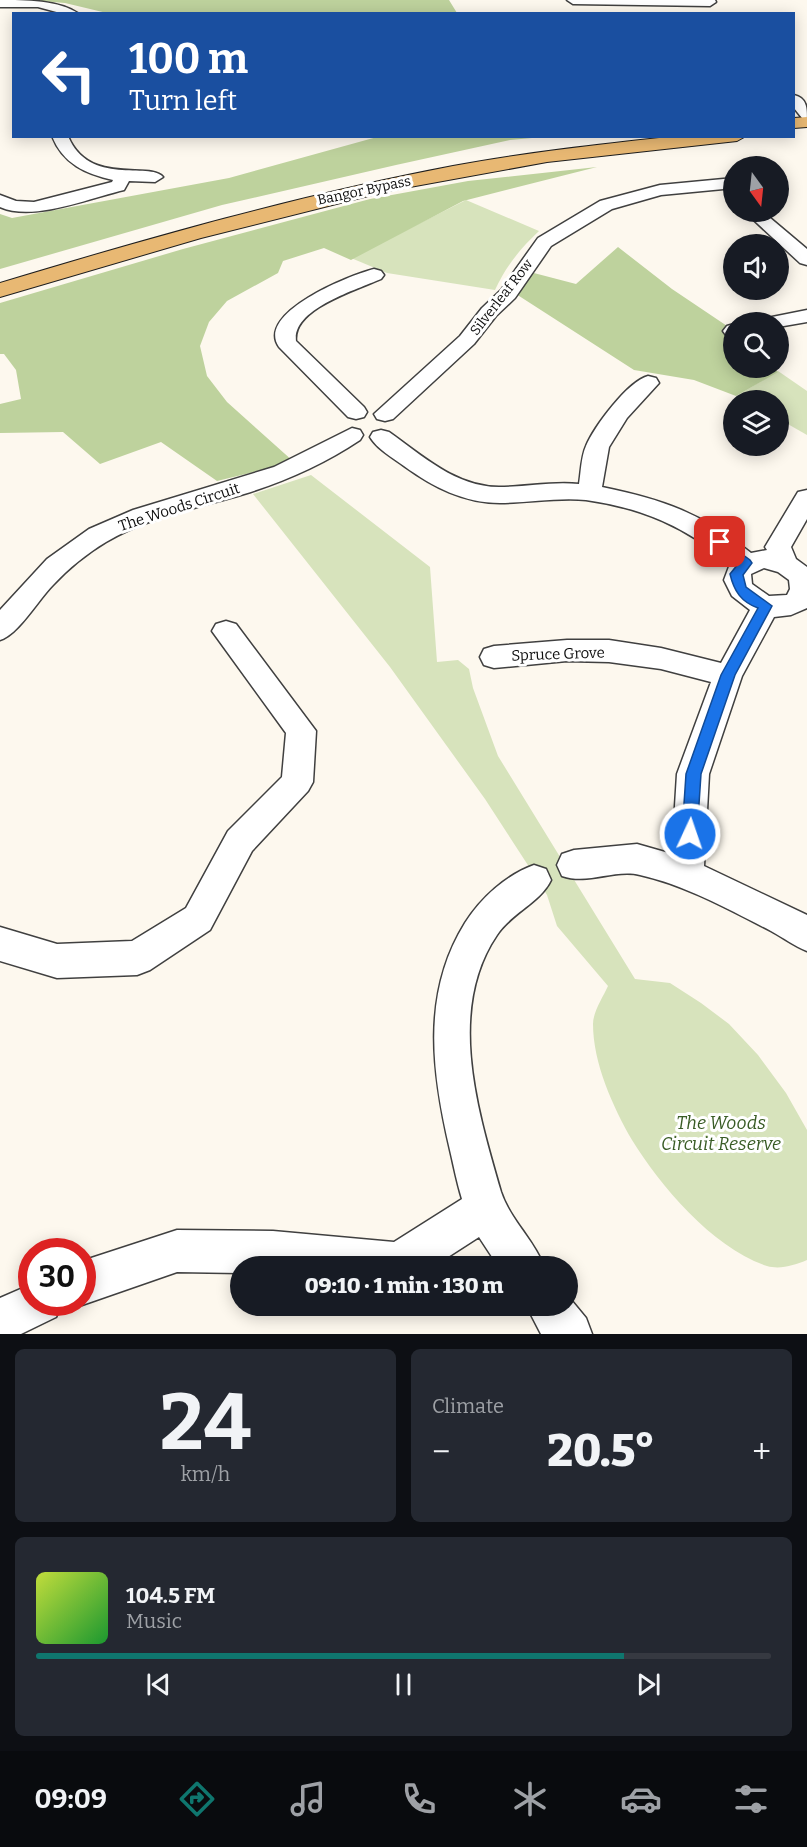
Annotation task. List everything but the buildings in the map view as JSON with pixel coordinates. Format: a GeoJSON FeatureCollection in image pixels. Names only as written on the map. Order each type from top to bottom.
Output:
{"type":"FeatureCollection","features":[{"type":"Feature","properties":{"kind":"main road","name":"Bangor Bypass"},"geometry":{"type":"LineString","coordinates":[[0,280],[193,223],[306,193],[482,158],[619,138]]}},
{"type":"Feature","properties":{"kind":"main road","name":"Bangor Bypass"},"geometry":{"type":"LineString","coordinates":[[0,290],[167,239],[282,208],[408,181],[522,160],[719,138]]}},
{"type":"Feature","properties":{"kind":"street"},"geometry":{"type":"LineString","coordinates":[[573,0],[709,1]]}},
{"type":"Feature","properties":{"kind":"street"},"geometry":{"type":"LineString","coordinates":[[0,3],[58,6],[69,12]]}},
{"type":"Feature","properties":{"kind":"street"},"geometry":{"type":"LineString","coordinates":[[61,138],[66,150],[87,166],[106,173],[124,176],[155,177]]}},
{"type":"Feature","properties":{"kind":"street"},"geometry":{"type":"LineString","coordinates":[[0,200],[13,206],[34,207],[118,186],[124,176]]}},
{"type":"Feature","properties":{"kind":"street","name":"Silverleaf Row"},"geometry":{"type":"LineString","coordinates":[[383,425],[467,340],[489,312],[508,294],[544,242],[606,206],[660,190],[723,186]]}},
{"type":"Feature","properties":{"kind":"street"},"geometry":{"type":"LineString","coordinates":[[764,222],[807,259]]}},
{"type":"Feature","properties":{"kind":"street"},"geometry":{"type":"LineString","coordinates":[[374,275],[311,305],[295,315],[285,329],[286,343],[366,439],[383,425],[435,476],[475,493],[500,495],[571,491],[589,493],[681,517],[703,529],[746,563]]}},
{"type":"Feature","properties":{"kind":"street"},"geometry":{"type":"LineString","coordinates":[[789,319],[807,316]]}},
{"type":"Feature","properties":{"kind":"street"},"geometry":{"type":"LineString","coordinates":[[589,493],[597,447],[618,414],[648,383]]}},
{"type":"Feature","properties":{"kind":"street","name":"The Woods Circuit"},"geometry":{"type":"LineString","coordinates":[[0,630],[23,598],[79,548],[104,533],[139,517],[257,482],[301,465],[354,424]]}},
{"type":"Feature","properties":{"kind":"street"},"geometry":{"type":"LineString","coordinates":[[785,564],[778,547],[807,498]]}},
{"type":"Feature","properties":{"kind":"street"},"geometry":{"type":"LineString","coordinates":[[687,874],[693,774],[728,675],[804,597],[806,590],[800,576],[785,564],[764,559],[746,563],[740,568],[736,582],[746,596],[788,611]]}},
{"type":"Feature","properties":{"kind":"street"},"geometry":{"type":"LineString","coordinates":[[0,944],[57,961],[137,958],[198,919],[240,841],[297,782],[301,731],[226,631]]}},
{"type":"Feature","properties":{"kind":"street","name":"Spruce Grove"},"geometry":{"type":"LineString","coordinates":[[494,657],[589,650],[637,653],[683,662],[728,675]]}},
{"type":"Feature","properties":{"kind":"street"},"geometry":{"type":"LineString","coordinates":[[574,865],[637,859],[687,874],[786,921],[807,935]]}},
{"type":"Feature","properties":{"kind":"street"},"geometry":{"type":"LineString","coordinates":[[517,1256],[486,1208],[456,1100],[450,1017],[459,974],[466,955],[486,921],[509,898],[534,880]]}},
{"type":"Feature","properties":{"kind":"street"},"geometry":{"type":"LineString","coordinates":[[96,1277],[177,1251],[273,1252],[399,1264],[486,1208]]}},
{"type":"Feature","properties":{"kind":"street"},"geometry":{"type":"LineString","coordinates":[[0,1321],[18,1313]]}},
{"type":"Feature","properties":{"kind":"street"},"geometry":{"type":"LineString","coordinates":[[555,1316],[570,1334]]}},
{"type":"Feature","properties":{"kind":"green space"},"geometry":{"type":"Polygon","coordinates":[[[29,0],[449,0],[456,12],[103,12],[65,3],[29,0]]]}},
{"type":"Feature","properties":{"kind":"green space"},"geometry":{"type":"Polygon","coordinates":[[[373,138],[532,138],[510,140],[222,205],[0,269],[0,214],[12,218],[229,178],[373,138]]]}},
{"type":"Feature","properties":{"kind":"green space"},"geometry":{"type":"Polygon","coordinates":[[[597,167],[463,201],[351,260],[324,248],[283,261],[278,273],[227,301],[209,322],[200,346],[207,376],[227,402],[294,462],[217,481],[161,442],[100,464],[63,432],[0,433],[0,404],[21,399],[16,370],[4,354],[0,354],[0,303],[183,249],[370,199],[468,181],[597,167]]]}},
{"type":"Feature","properties":{"kind":"green space"},"geometry":{"type":"Polygon","coordinates":[[[466,200],[539,231],[514,258],[495,290],[387,273],[351,258],[466,200]]]}},
{"type":"Feature","properties":{"kind":"green space"},"geometry":{"type":"Polygon","coordinates":[[[618,247],[672,289],[723,323],[723,378],[768,378],[746,390],[723,391],[694,380],[634,370],[516,294],[530,272],[576,284],[618,247]]]}},
{"type":"Feature","properties":{"kind":"green space"},"geometry":{"type":"Polygon","coordinates":[[[766,378],[788,378],[807,391],[807,435],[789,425],[789,390],[746,390],[766,378]]]}},
{"type":"Feature","properties":{"kind":"green space","name":"The Woods Circuit Reserve"},"geometry":{"type":"Polygon","coordinates":[[[311,475],[430,567],[437,662],[458,660],[469,669],[473,688],[498,756],[635,979],[670,983],[729,1024],[758,1055],[786,1093],[807,1130],[807,1260],[798,1264],[772,1267],[747,1257],[727,1245],[708,1231],[673,1196],[632,1140],[605,1084],[596,1054],[593,1024],[608,986],[557,926],[547,895],[535,876],[485,799],[390,667],[253,494],[311,475]]]}},
{"type":"Feature","properties":{"kind":"route"},"geometry":{"type":"LineString","coordinates":[[690,834],[693,774],[728,675],[766,606],[755,602],[740,589],[736,582],[736,574],[746,563],[720,542]]}}]}
